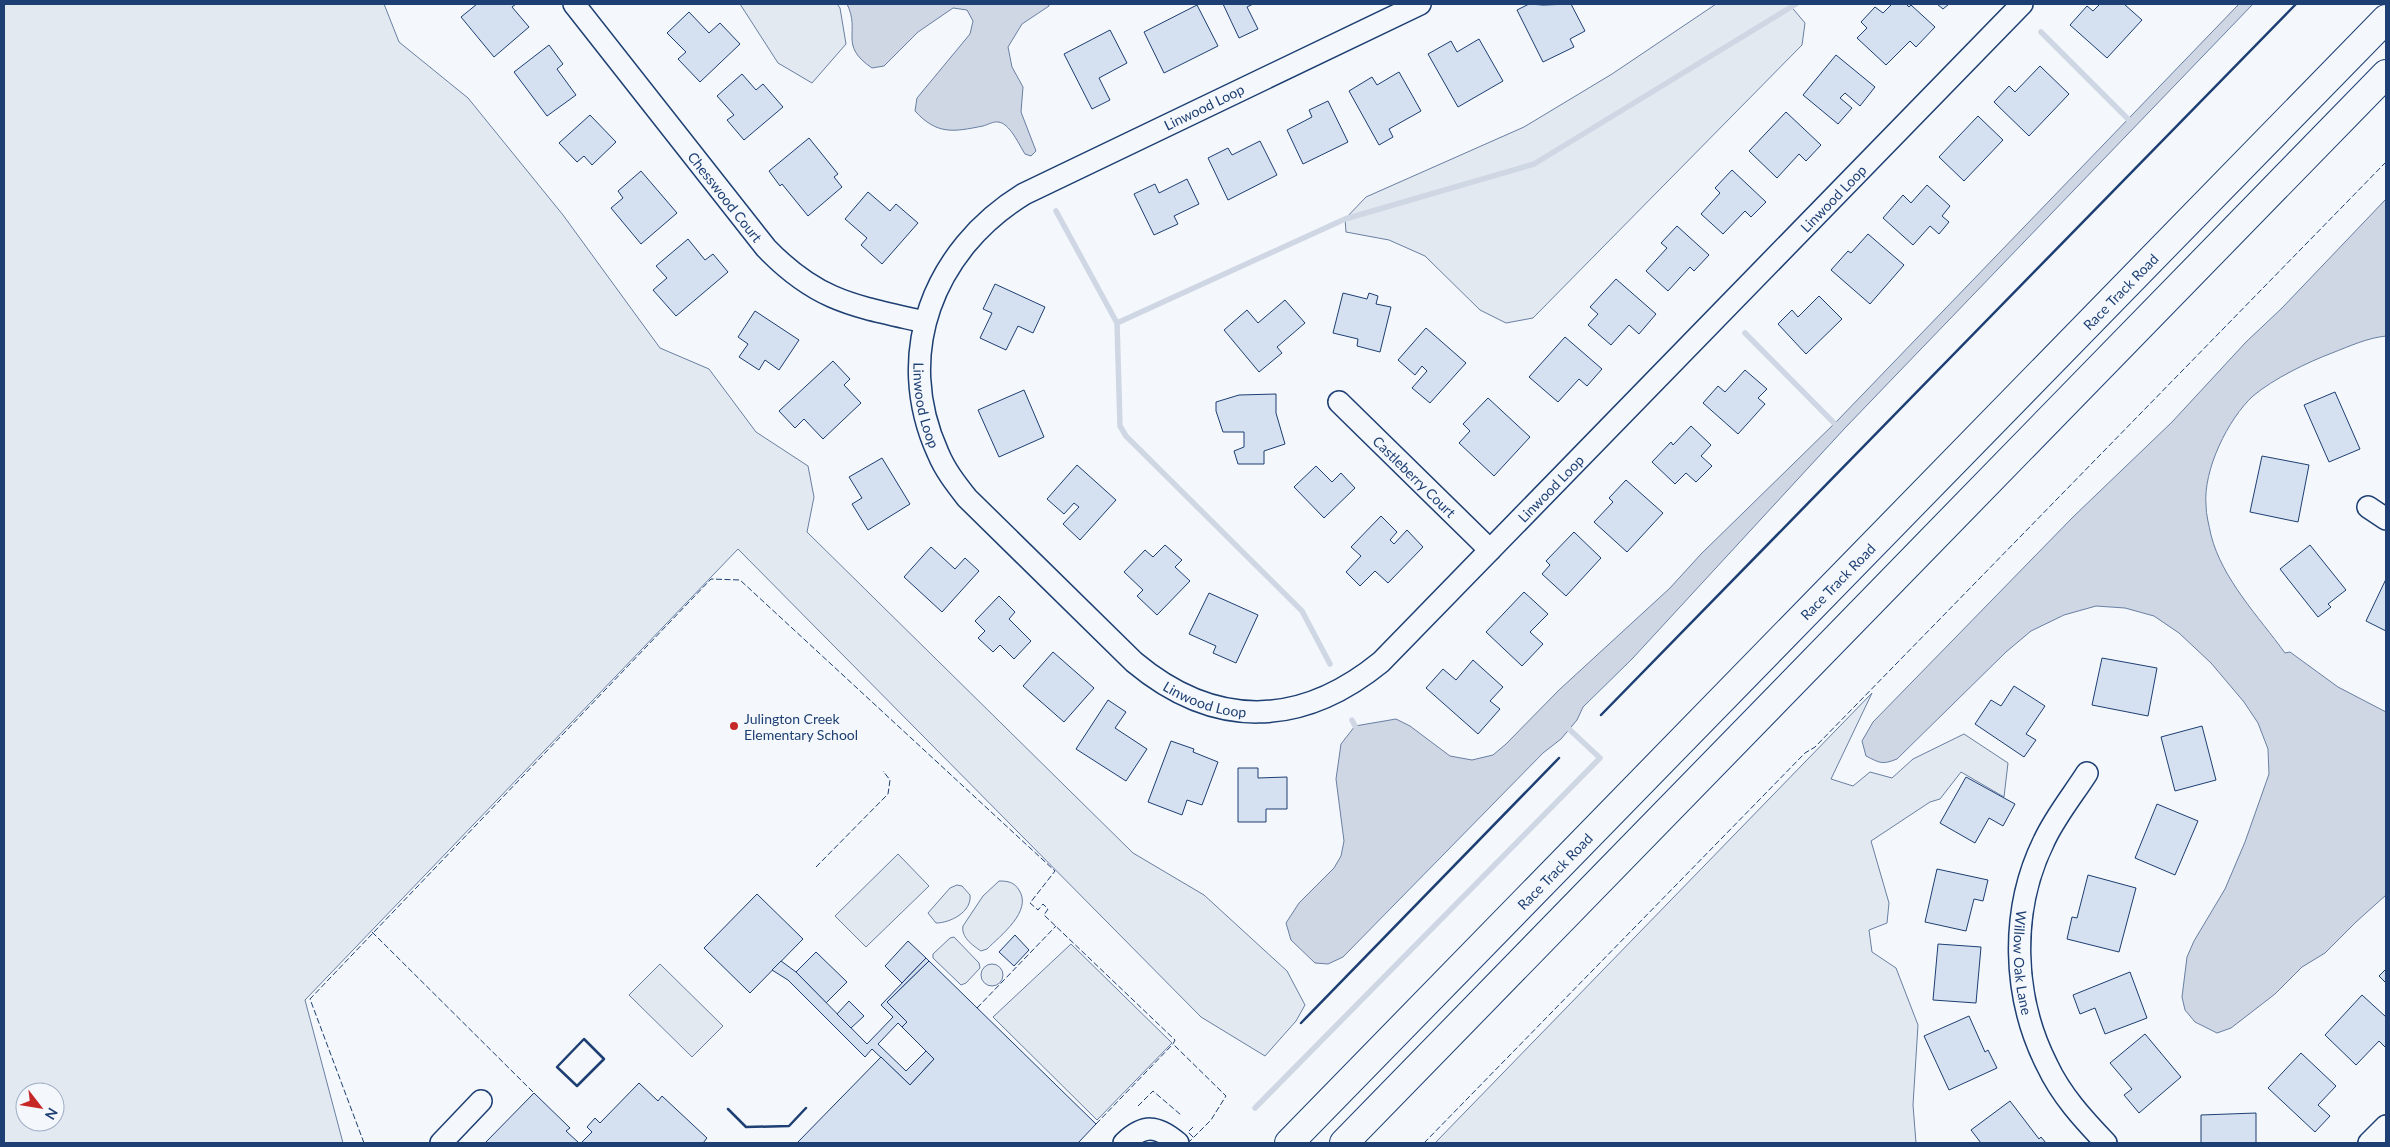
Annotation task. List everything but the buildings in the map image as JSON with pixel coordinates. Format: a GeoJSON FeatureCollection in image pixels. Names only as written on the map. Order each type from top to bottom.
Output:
{"type":"FeatureCollection","features":[{"type":"Feature","properties":{"kind":"main road","name":"Race Track Road"},"geometry":{"type":"LineString","coordinates":[[1289,1143],[2386,19]]}},
{"type":"Feature","properties":{"kind":"main road"},"geometry":{"type":"LineString","coordinates":[[1344,1143],[2386,74]]}},
{"type":"Feature","properties":{"kind":"street","name":"Chesswood Court"},"geometry":{"type":"LineString","coordinates":[[574,4],[766,248],[788,271],[824,294],[853,305],[925,322]]}},
{"type":"Feature","properties":{"kind":"street","name":"Linwood Loop"},"geometry":{"type":"LineString","coordinates":[[1420,4],[1024,194],[1002,208],[974,233],[947,269],[935,293],[925,322],[920,351],[921,396],[928,425],[938,453],[949,474],[967,498],[1134,662],[1154,679],[1176,693],[1201,703],[1226,710],[1253,712],[1281,710],[1308,704],[1335,694],[1359,680],[1381,662],[2022,4]]}},
{"type":"Feature","properties":{"kind":"street","name":"Castleberry Court"},"geometry":{"type":"LineString","coordinates":[[1339,402],[1490,550]]}},
{"type":"Feature","properties":{"kind":"street"},"geometry":{"type":"LineString","coordinates":[[2368,507],[2386,518]]}},
{"type":"Feature","properties":{"kind":"street","name":"Willow Oak Lane"},"geometry":{"type":"LineString","coordinates":[[2087,773],[2044,840],[2033,868],[2025,898],[2019,959],[2025,1005],[2046,1065],[2082,1118],[2106,1143]]}},
{"type":"Feature","properties":{"kind":"street"},"geometry":{"type":"LineString","coordinates":[[441,1143],[481,1101]]}},
{"type":"Feature","properties":{"kind":"street"},"geometry":{"type":"LineString","coordinates":[[2369,1143],[2386,1126]]}},
{"type":"Feature","properties":{"kind":"street"},"geometry":{"type":"LineString","coordinates":[[1124,1143],[1141,1130],[1150,1128],[1160,1131],[1178,1143]]}},
{"type":"Feature","properties":{"kind":"shaded area"},"geometry":{"type":"Polygon","coordinates":[[[4,4],[384,4],[399,42],[468,98],[563,215],[660,348],[709,369],[756,432],[808,466],[814,497],[807,532],[1133,853],[1204,895],[1287,971],[1305,1005],[1296,1021],[1265,1056],[1201,1017],[738,549],[305,1000],[343,1143],[4,1143],[4,4]]]}},
{"type":"Feature","properties":{"kind":"shaded area"},"geometry":{"type":"Polygon","coordinates":[[[740,4],[837,4],[840,8],[846,44],[812,83],[778,63],[740,4]]]}},
{"type":"Feature","properties":{"kind":"shaded area"},"geometry":{"type":"Polygon","coordinates":[[[847,4],[1049,4],[1049,6],[1022,24],[1008,47],[1012,67],[1023,87],[1021,112],[1036,151],[1031,156],[1025,154],[1010,130],[1002,123],[996,122],[963,130],[946,130],[931,124],[915,111],[917,98],[970,34],[973,21],[967,10],[953,8],[918,32],[884,66],[872,68],[862,60],[853,45],[851,14],[847,4]]]}},
{"type":"Feature","properties":{"kind":"shaded area"},"geometry":{"type":"Polygon","coordinates":[[[1716,4],[1789,4],[1805,23],[1802,45],[1533,318],[1506,323],[1480,310],[1425,256],[1389,240],[1346,232],[1345,219],[1366,197],[1524,127],[1612,74],[1716,4]]]}},
{"type":"Feature","properties":{"kind":"shaded area"},"geometry":{"type":"Polygon","coordinates":[[[2239,4],[2253,4],[1845,428],[1632,659],[1583,707],[1577,720],[1561,739],[1543,753],[1343,957],[1328,964],[1315,963],[1291,940],[1286,923],[1299,903],[1334,868],[1341,856],[1344,841],[1336,779],[1341,744],[1355,726],[1396,719],[1410,726],[1450,756],[1472,760],[1493,755],[1559,690],[1670,588],[1701,554],[1837,421],[2239,4]]]}},
{"type":"Feature","properties":{"kind":"shaded area"},"geometry":{"type":"Polygon","coordinates":[[[2386,199],[2386,336],[2359,343],[2312,361],[2280,377],[2253,396],[2226,431],[2219,446],[2209,476],[2206,505],[2216,551],[2232,582],[2285,653],[2290,652],[2338,687],[2386,712],[2386,895],[2325,953],[2302,967],[2275,994],[2231,1028],[2217,1033],[2195,1022],[2185,1010],[2182,997],[2187,957],[2194,941],[2225,889],[2245,842],[2269,774],[2268,749],[2258,723],[2244,702],[2211,663],[2179,633],[2154,616],[2125,608],[2096,606],[2064,615],[2031,631],[2006,652],[1897,759],[1881,762],[1866,756],[1862,741],[1873,722],[2073,517],[2172,422],[2246,342],[2282,308],[2386,199]]]}},
{"type":"Feature","properties":{"kind":"shaded area"},"geometry":{"type":"Polygon","coordinates":[[[1872,693],[1831,779],[1853,786],[1870,772],[1892,778],[1913,759],[1964,734],[2008,763],[2004,797],[1961,772],[1940,799],[1930,802],[1871,841],[1889,903],[1887,923],[1869,930],[1872,952],[1896,968],[1918,1025],[1913,1105],[1916,1143],[1435,1143],[1872,693]]]}},
{"type":"Feature","properties":{"kind":"shaded area"},"geometry":{"type":"Polygon","coordinates":[[[898,854],[929,886],[866,947],[835,916],[898,854]]]}},
{"type":"Feature","properties":{"kind":"shaded area"},"geometry":{"type":"Polygon","coordinates":[[[999,881],[1010,882],[1017,887],[1022,898],[1022,906],[1007,930],[987,949],[981,951],[965,937],[963,926],[983,896],[999,881]]]}},
{"type":"Feature","properties":{"kind":"shaded area"},"geometry":{"type":"Polygon","coordinates":[[[957,885],[962,886],[970,895],[968,907],[953,919],[936,923],[928,913],[950,888],[957,885]]]}},
{"type":"Feature","properties":{"kind":"shaded area"},"geometry":{"type":"Polygon","coordinates":[[[954,937],[979,963],[980,968],[966,983],[961,985],[933,958],[933,954],[950,938],[954,937]]]}},
{"type":"Feature","properties":{"kind":"shaded area"},"geometry":{"type":"Polygon","coordinates":[[[1071,944],[1172,1043],[1097,1120],[993,1017],[1071,944]]]}},
{"type":"Feature","properties":{"kind":"shaded area"},"geometry":{"type":"Polygon","coordinates":[[[660,964],[723,1026],[692,1057],[629,995],[660,964]]]}},
{"type":"Feature","properties":{"kind":"shaded area"},"geometry":{"type":"Polygon","coordinates":[[[992,964],[1000,967],[1003,975],[1000,983],[992,986],[984,983],[981,975],[984,967],[992,964]]]}},
{"type":"Feature","properties":{"kind":"waterway"},"geometry":{"type":"LineString","coordinates":[[1117,323],[1345,219],[1534,164],[1796,4]]}},
{"type":"Feature","properties":{"kind":"waterway"},"geometry":{"type":"LineString","coordinates":[[2041,32],[2132,123]]}},
{"type":"Feature","properties":{"kind":"waterway"},"geometry":{"type":"LineString","coordinates":[[1056,211],[1117,323],[1120,426],[1126,436],[1302,611],[1330,664]]}},
{"type":"Feature","properties":{"kind":"waterway"},"geometry":{"type":"LineString","coordinates":[[1745,333],[1838,427]]}},
{"type":"Feature","properties":{"kind":"waterway"},"geometry":{"type":"LineString","coordinates":[[1352,720],[1355,726]]}},
{"type":"Feature","properties":{"kind":"waterway"},"geometry":{"type":"LineString","coordinates":[[1255,1108],[1600,758],[1569,729]]}},
{"type":"Feature","properties":{"kind":"fence"},"geometry":{"type":"LineString","coordinates":[[1424,1143],[1805,753],[1815,747],[2386,162]]}},
{"type":"Feature","properties":{"kind":"fence"},"geometry":{"type":"LineString","coordinates":[[364,1143],[310,999],[711,579],[740,580],[1055,871],[1030,903],[1038,910],[1043,904],[1048,909],[1044,915],[1175,1040],[1173,1044],[1226,1096],[1211,1120],[1188,1143]]}},
{"type":"Feature","properties":{"kind":"fence"},"geometry":{"type":"LineString","coordinates":[[816,867],[888,794],[890,780],[883,771]]}},
{"type":"Feature","properties":{"kind":"fence"},"geometry":{"type":"LineString","coordinates":[[977,1008],[1056,926]]}},
{"type":"Feature","properties":{"kind":"fence"},"geometry":{"type":"LineString","coordinates":[[372,932],[534,1093]]}},
{"type":"Feature","properties":{"kind":"fence"},"geometry":{"type":"LineString","coordinates":[[1096,1124],[1173,1044]]}},
{"type":"Feature","properties":{"kind":"fence"},"geometry":{"type":"LineString","coordinates":[[1138,1106],[1153,1091],[1181,1115]]}},
{"type":"Feature","properties":{"kind":"fence"},"geometry":{"type":"LineString","coordinates":[[1193,1127],[1188,1132],[1193,1137]]}},
{"type":"Feature","properties":{"kind":"wall"},"geometry":{"type":"LineString","coordinates":[[1601,715],[2296,4]]}},
{"type":"Feature","properties":{"kind":"wall"},"geometry":{"type":"LineString","coordinates":[[1301,1023],[1559,758]]}},
{"type":"Feature","properties":{"kind":"wall"},"geometry":{"type":"LineString","coordinates":[[584,1039],[604,1059],[577,1086],[557,1067],[584,1039]]}},
{"type":"Feature","properties":{"kind":"wall"},"geometry":{"type":"LineString","coordinates":[[728,1109],[746,1127],[789,1126],[806,1108]]}},
{"type":"Feature","properties":{"kind":"place","name":"Julington Creek Elementary School"},"geometry":{"type":"Point","coordinates":[734,726]}}]}
